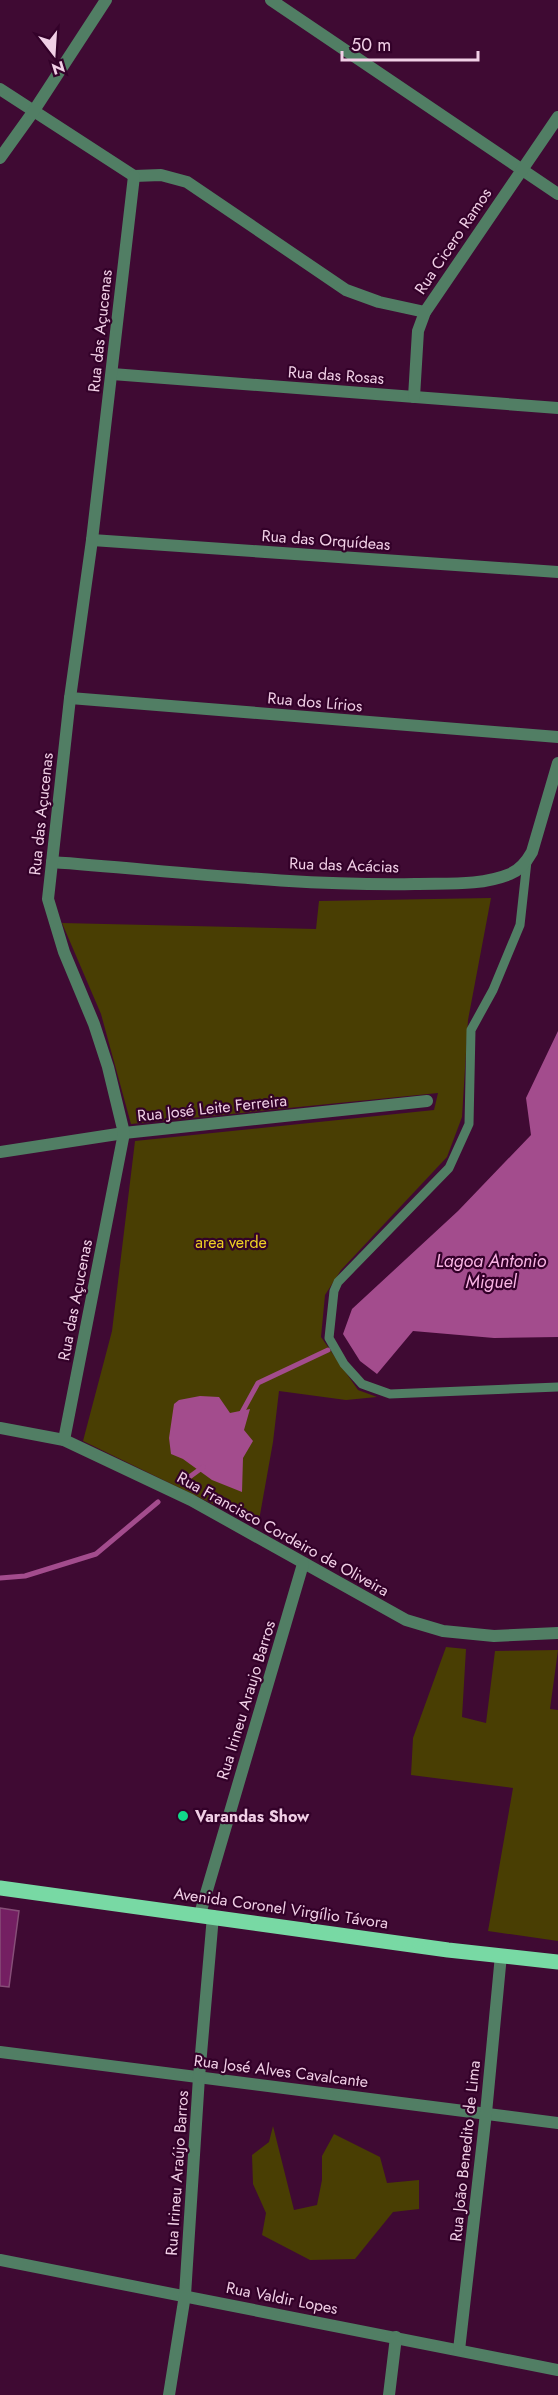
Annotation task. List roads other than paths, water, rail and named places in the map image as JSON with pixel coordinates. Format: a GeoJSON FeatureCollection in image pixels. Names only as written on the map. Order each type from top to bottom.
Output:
{"type":"FeatureCollection","features":[{"type":"Feature","properties":{"kind":"main road","name":"Avenida Coronel Virgílio Távora"},"geometry":{"type":"LineString","coordinates":[[0,1888],[448,1950],[558,1962]]}},
{"type":"Feature","properties":{"kind":"street"},"geometry":{"type":"LineString","coordinates":[[0,158],[106,0]]}},
{"type":"Feature","properties":{"kind":"street"},"geometry":{"type":"LineString","coordinates":[[272,0],[558,194]]}},
{"type":"Feature","properties":{"kind":"street"},"geometry":{"type":"LineString","coordinates":[[0,89],[134,176],[161,175],[187,183],[346,290],[379,302],[425,312]]}},
{"type":"Feature","properties":{"kind":"street","name":"Rua Cicero Ramos"},"geometry":{"type":"LineString","coordinates":[[414,397],[418,331],[425,312],[558,117]]}},
{"type":"Feature","properties":{"kind":"street","name":"Rua das Açucenas"},"geometry":{"type":"LineString","coordinates":[[64,1440],[124,1133],[108,1067],[94,1024],[64,952],[48,899],[70,698],[92,540],[134,176]]}},
{"type":"Feature","properties":{"kind":"street","name":"Rua das Rosas"},"geometry":{"type":"LineString","coordinates":[[112,375],[558,408]]}},
{"type":"Feature","properties":{"kind":"street","name":"Rua das Orquídeas"},"geometry":{"type":"LineString","coordinates":[[92,540],[558,572]]}},
{"type":"Feature","properties":{"kind":"street","name":"Rua dos Lírios"},"geometry":{"type":"LineString","coordinates":[[70,698],[558,737]]}},
{"type":"Feature","properties":{"kind":"street"},"geometry":{"type":"LineString","coordinates":[[527,861],[532,852],[558,763]]}},
{"type":"Feature","properties":{"kind":"street","name":"Rua das Acácias"},"geometry":{"type":"LineString","coordinates":[[52,862],[350,885],[461,883],[492,879],[512,873],[527,861]]}},
{"type":"Feature","properties":{"kind":"street","name":"Rua José Leite Ferreira"},"geometry":{"type":"LineString","coordinates":[[0,1152],[124,1133],[427,1101]]}},
{"type":"Feature","properties":{"kind":"street","name":"Rua Francisco Cordeiro de Oliveira"},"geometry":{"type":"LineString","coordinates":[[0,1428],[64,1440],[191,1500],[406,1620],[442,1631],[494,1635],[558,1633]]}},
{"type":"Feature","properties":{"kind":"street","name":"Rua Irineu Araujo Barros"},"geometry":{"type":"LineString","coordinates":[[206,1915],[303,1564]]}},
{"type":"Feature","properties":{"kind":"street","name":"Rua Irineu Araújo Barros"},"geometry":{"type":"LineString","coordinates":[[169,2395],[185,2295],[199,2077],[206,1915]]}},
{"type":"Feature","properties":{"kind":"street","name":"Rua João Benedito de Lima"},"geometry":{"type":"LineString","coordinates":[[459,2350],[486,2113],[501,1954]]}},
{"type":"Feature","properties":{"kind":"street","name":"Rua José Alves Cavalcante"},"geometry":{"type":"LineString","coordinates":[[0,2052],[558,2123]]}},
{"type":"Feature","properties":{"kind":"street","name":"Rua Valdir Lopes"},"geometry":{"type":"LineString","coordinates":[[0,2260],[558,2370]]}},
{"type":"Feature","properties":{"kind":"street"},"geometry":{"type":"LineString","coordinates":[[389,2395],[396,2337]]}},
{"type":"Feature","properties":{"kind":"lane"},"geometry":{"type":"LineString","coordinates":[[527,861],[520,925],[493,990],[471,1030],[469,1124],[456,1155],[448,1168],[338,1282],[334,1291],[328,1330],[329,1338],[344,1364],[362,1384],[390,1394],[558,1387]]}},
{"type":"Feature","properties":{"kind":"water","name":"Lagoa Antonio Miguel"},"geometry":{"type":"Polygon","coordinates":[[[558,1031],[558,1337],[494,1338],[413,1331],[377,1374],[360,1361],[343,1334],[352,1309],[458,1211],[531,1135],[526,1098],[558,1031]]]}},
{"type":"Feature","properties":{"kind":"water"},"geometry":{"type":"Polygon","coordinates":[[[200,1396],[219,1397],[230,1413],[250,1409],[244,1430],[253,1441],[243,1458],[242,1492],[212,1480],[183,1459],[171,1454],[169,1438],[174,1404],[179,1400],[200,1396]]]}},
{"type":"Feature","properties":{"kind":"waterway"},"geometry":{"type":"LineString","coordinates":[[241,1414],[258,1383],[328,1350]]}},
{"type":"Feature","properties":{"kind":"waterway"},"geometry":{"type":"LineString","coordinates":[[184,1481],[203,1467]]}},
{"type":"Feature","properties":{"kind":"waterway"},"geometry":{"type":"LineString","coordinates":[[0,1578],[25,1576],[96,1554],[158,1502]]}},
{"type":"Feature","properties":{"kind":"place","name":"Varandas Show"},"geometry":{"type":"Point","coordinates":[183,1816]}},
{"type":"Feature","properties":{"kind":"park label","name":"area verde"},"geometry":{"type":"Point","coordinates":[231,1242]}}]}
